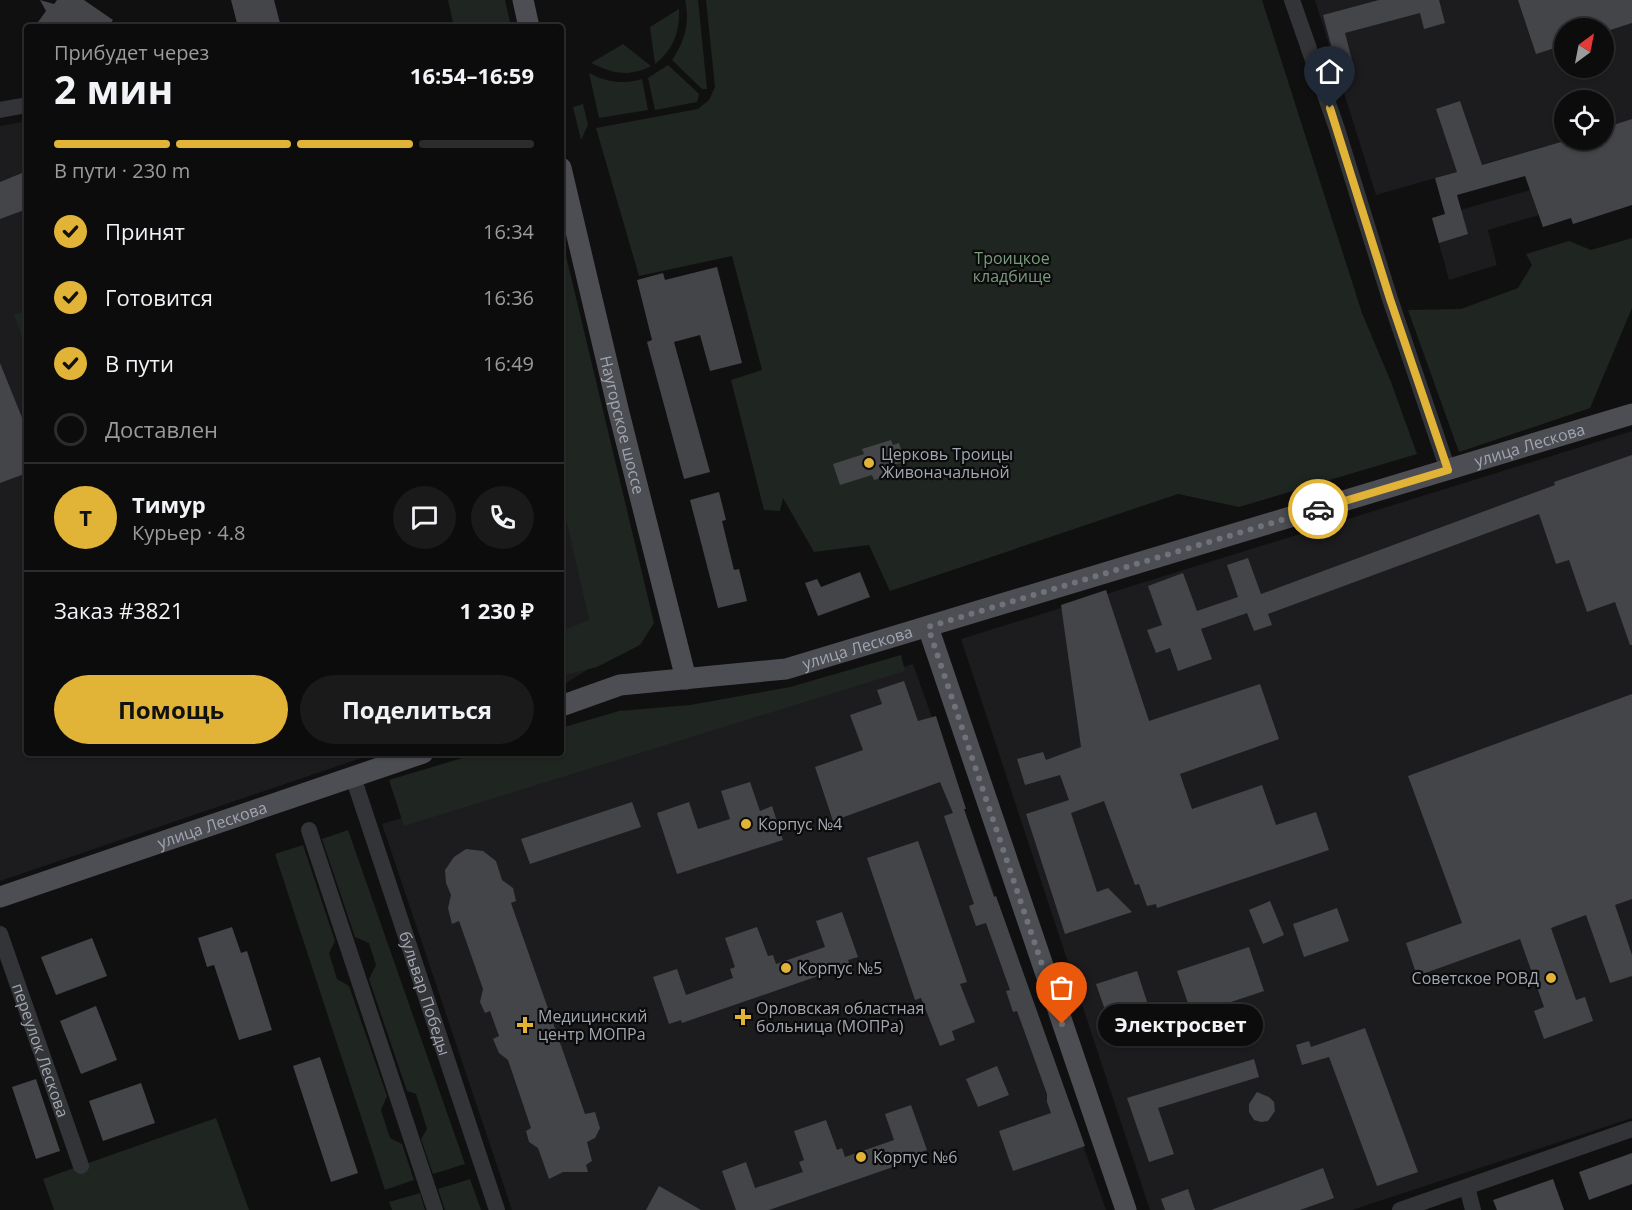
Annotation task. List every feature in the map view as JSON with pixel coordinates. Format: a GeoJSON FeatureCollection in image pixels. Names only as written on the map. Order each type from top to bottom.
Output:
{"type":"FeatureCollection","features":[{"type":"Feature","properties":{"kind":"main road"},"geometry":{"type":"LineString","coordinates":[[523,0],[528,24]]}},
{"type":"Feature","properties":{"kind":"main road","name":"Наугорское шоссе"},"geometry":{"type":"LineString","coordinates":[[564,181],[616,403],[686,679]]}},
{"type":"Feature","properties":{"kind":"main road","name":"улица Лескова"},"geometry":{"type":"LineString","coordinates":[[564,705],[620,685],[786,669],[1632,414]]}},
{"type":"Feature","properties":{"kind":"main road"},"geometry":{"type":"LineString","coordinates":[[928,627],[1126,1210]]}},
{"type":"Feature","properties":{"kind":"main road","name":"улица Лескова"},"geometry":{"type":"LineString","coordinates":[[0,897],[414,756]]}},
{"type":"Feature","properties":{"kind":"street"},"geometry":{"type":"LineString","coordinates":[[1292,0],[1337,129],[1390,299],[1448,470]]}},
{"type":"Feature","properties":{"kind":"street"},"geometry":{"type":"LineString","coordinates":[[0,110],[24,106]]}},
{"type":"Feature","properties":{"kind":"street","name":"бульвар Победы"},"geometry":{"type":"LineString","coordinates":[[353,777],[497,1210]]}},
{"type":"Feature","properties":{"kind":"street"},"geometry":{"type":"LineString","coordinates":[[309,830],[435,1210]]}},
{"type":"Feature","properties":{"kind":"street","name":"переулок Лескова"},"geometry":{"type":"LineString","coordinates":[[0,934],[81,1166]]}},
{"type":"Feature","properties":{"kind":"street"},"geometry":{"type":"LineString","coordinates":[[1401,1210],[1632,1129]]}},
{"type":"Feature","properties":{"kind":"street"},"geometry":{"type":"LineString","coordinates":[[1467,1187],[1473,1210]]}},
{"type":"Feature","properties":{"kind":"shaded area"},"geometry":{"type":"Polygon","coordinates":[[[1315,0],[1632,0],[1632,205],[1573,224],[1547,146],[1376,195],[1315,0]]]}},
{"type":"Feature","properties":{"kind":"shaded area"},"geometry":{"type":"Polygon","coordinates":[[[24,122],[24,756],[367,756],[0,881],[0,126],[24,122]]]}},
{"type":"Feature","properties":{"kind":"shaded area"},"geometry":{"type":"Polygon","coordinates":[[[1530,190],[1539,215],[1488,230],[1497,265],[1449,280],[1432,218],[1530,190]]]}},
{"type":"Feature","properties":{"kind":"shaded area"},"geometry":{"type":"Polygon","coordinates":[[[1632,431],[1632,1118],[1352,1210],[1150,1210],[961,639],[1632,431]]]}},
{"type":"Feature","properties":{"kind":"shaded area"},"geometry":{"type":"Polygon","coordinates":[[[564,444],[613,654],[564,684],[564,444]]]}},
{"type":"Feature","properties":{"kind":"shaded area","name":"Орловская областная больница (МОПРа)"},"geometry":{"type":"Polygon","coordinates":[[[913,664],[1106,1210],[512,1210],[382,824],[913,664]]]}},
{"type":"Feature","properties":{"kind":"green space"},"geometry":{"type":"Polygon","coordinates":[[[448,0],[505,0],[510,24],[453,24],[448,0]]]}},
{"type":"Feature","properties":{"kind":"green space"},"geometry":{"type":"Polygon","coordinates":[[[685,0],[698,0],[707,89],[702,89],[672,60],[685,31],[687,16],[685,0]]]}},
{"type":"Feature","properties":{"kind":"green space","name":"Троицкое кладбище"},"geometry":{"type":"Polygon","coordinates":[[[706,0],[1262,0],[1362,313],[1391,382],[1417,454],[1239,507],[1178,494],[890,591],[869,545],[814,552],[783,498],[780,511],[764,510],[731,380],[762,370],[732,256],[639,276],[596,128],[698,109],[709,100],[715,87],[706,0]]]}},
{"type":"Feature","properties":{"kind":"green space"},"geometry":{"type":"Polygon","coordinates":[[[679,9],[677,33],[671,47],[655,64],[650,27],[679,9]]]}},
{"type":"Feature","properties":{"kind":"green space"},"geometry":{"type":"Polygon","coordinates":[[[623,44],[651,66],[635,72],[620,73],[591,63],[623,44]]]}},
{"type":"Feature","properties":{"kind":"green space"},"geometry":{"type":"Polygon","coordinates":[[[668,65],[699,94],[697,102],[655,110],[648,78],[668,65]]]}},
{"type":"Feature","properties":{"kind":"green space"},"geometry":{"type":"Polygon","coordinates":[[[589,73],[614,82],[642,79],[648,110],[599,118],[589,73]]]}},
{"type":"Feature","properties":{"kind":"green space"},"geometry":{"type":"Polygon","coordinates":[[[583,104],[588,125],[581,140],[573,107],[583,104]]]}},
{"type":"Feature","properties":{"kind":"green space"},"geometry":{"type":"Polygon","coordinates":[[[1632,238],[1632,308],[1590,408],[1459,452],[1408,310],[1461,309],[1518,288],[1532,265],[1526,254],[1569,241],[1591,250],[1632,238]]]}},
{"type":"Feature","properties":{"kind":"green space"},"geometry":{"type":"Polygon","coordinates":[[[564,248],[654,623],[640,645],[597,667],[564,675],[564,630],[589,620],[564,509],[564,248]]]}},
{"type":"Feature","properties":{"kind":"green space"},"geometry":{"type":"Polygon","coordinates":[[[24,311],[24,341],[14,315],[24,311]]]}},
{"type":"Feature","properties":{"kind":"green space"},"geometry":{"type":"Polygon","coordinates":[[[901,655],[905,671],[404,826],[389,780],[469,756],[564,756],[564,727],[619,711],[690,705],[790,687],[901,655]]]}},
{"type":"Feature","properties":{"kind":"green space"},"geometry":{"type":"Polygon","coordinates":[[[348,830],[465,1164],[433,1174],[421,1139],[427,1129],[416,1094],[407,1091],[369,979],[376,965],[369,943],[355,937],[322,839],[348,830]]]}},
{"type":"Feature","properties":{"kind":"green space"},"geometry":{"type":"Polygon","coordinates":[[[303,845],[335,941],[329,953],[337,979],[349,986],[387,1096],[381,1110],[390,1138],[402,1144],[414,1180],[385,1190],[275,854],[303,845]]]}},
{"type":"Feature","properties":{"kind":"green space"},"geometry":{"type":"Polygon","coordinates":[[[216,1118],[249,1210],[54,1210],[43,1179],[216,1118]]]}},
{"type":"Feature","properties":{"kind":"green space"},"geometry":{"type":"Polygon","coordinates":[[[470,1179],[481,1210],[445,1210],[438,1189],[470,1179]]]}},
{"type":"Feature","properties":{"kind":"green space"},"geometry":{"type":"Polygon","coordinates":[[[420,1193],[425,1210],[392,1210],[389,1202],[420,1193]]]}},
{"type":"Feature","properties":{"kind":"building"},"geometry":{"type":"Polygon","coordinates":[[[40,0],[54,4],[57,0],[84,0],[113,20],[110,24],[41,24],[38,22],[46,11],[40,0]]]}},
{"type":"Feature","properties":{"kind":"building"},"geometry":{"type":"Polygon","coordinates":[[[231,0],[274,0],[280,24],[237,24],[231,0]]]}},
{"type":"Feature","properties":{"kind":"building"},"geometry":{"type":"Polygon","coordinates":[[[1379,0],[1439,0],[1445,23],[1424,29],[1420,13],[1345,33],[1352,60],[1336,64],[1323,15],[1379,0]]]}},
{"type":"Feature","properties":{"kind":"building"},"geometry":{"type":"Polygon","coordinates":[[[1518,0],[1632,0],[1632,23],[1614,29],[1614,18],[1554,18],[1554,48],[1536,54],[1518,0]]]}},
{"type":"Feature","properties":{"kind":"building"},"geometry":{"type":"Polygon","coordinates":[[[1460,101],[1482,165],[1554,144],[1554,150],[1614,150],[1614,125],[1632,119],[1632,205],[1573,224],[1571,218],[1543,227],[1525,176],[1457,195],[1468,234],[1439,243],[1432,218],[1445,214],[1435,178],[1457,172],[1436,109],[1460,101]]]}},
{"type":"Feature","properties":{"kind":"building"},"geometry":{"type":"Polygon","coordinates":[[[24,172],[24,210],[0,219],[0,182],[24,172]]]}},
{"type":"Feature","properties":{"kind":"building"},"geometry":{"type":"Polygon","coordinates":[[[717,267],[742,363],[710,371],[700,335],[674,342],[710,472],[684,479],[647,342],[652,340],[637,280],[663,273],[665,280],[717,267]]]}},
{"type":"Feature","properties":{"kind":"building"},"geometry":{"type":"Polygon","coordinates":[[[0,363],[24,423],[24,474],[0,483],[0,363]]]}},
{"type":"Feature","properties":{"kind":"building","name":"Церковь Троицы Живоначальной"},"geometry":{"type":"Polygon","coordinates":[[[891,440],[893,445],[899,443],[905,462],[890,466],[892,475],[874,480],[872,475],[840,485],[833,464],[864,454],[862,449],[891,440]]]}},
{"type":"Feature","properties":{"kind":"building"},"geometry":{"type":"Polygon","coordinates":[[[1632,455],[1632,645],[1630,645],[1615,602],[1587,612],[1569,560],[1556,564],[1539,514],[1268,614],[1272,625],[1254,631],[1247,613],[1201,629],[1212,659],[1178,671],[1170,648],[1156,653],[1147,630],[1162,625],[1148,586],[1183,573],[1197,611],[1238,597],[1227,565],[1248,558],[1261,594],[1555,485],[1554,482],[1632,455]]]}},
{"type":"Feature","properties":{"kind":"building"},"geometry":{"type":"Polygon","coordinates":[[[719,492],[726,520],[722,521],[734,570],[739,569],[747,601],[718,608],[690,500],[719,492]]]}},
{"type":"Feature","properties":{"kind":"building"},"geometry":{"type":"Polygon","coordinates":[[[860,572],[870,597],[818,616],[805,583],[817,579],[821,587],[860,572]]]}},
{"type":"Feature","properties":{"kind":"building"},"geometry":{"type":"Polygon","coordinates":[[[1106,590],[1149,721],[1260,684],[1279,739],[1180,774],[1192,809],[1262,785],[1276,825],[1316,812],[1329,850],[1157,908],[1156,904],[1147,906],[1139,884],[1135,885],[1104,801],[1071,813],[1097,892],[1108,888],[1132,912],[1065,934],[1026,814],[1069,800],[1060,775],[1025,785],[1017,759],[1043,752],[1046,760],[1081,747],[1061,605],[1106,590]]]}},
{"type":"Feature","properties":{"kind":"building"},"geometry":{"type":"Polygon","coordinates":[[[904,681],[918,721],[936,716],[994,897],[996,896],[1085,1146],[1013,1171],[999,1131],[1051,1113],[1047,1094],[1017,1011],[1013,1012],[1006,991],[1010,990],[986,923],[976,926],[969,906],[974,904],[944,816],[953,813],[940,782],[833,821],[815,767],[863,750],[850,715],[882,704],[877,690],[904,681]]]}},
{"type":"Feature","properties":{"kind":"building"},"geometry":{"type":"Polygon","coordinates":[[[1632,694],[1632,899],[1615,905],[1632,955],[1632,976],[1610,983],[1586,915],[1551,928],[1576,1000],[1585,997],[1593,1021],[1544,1039],[1534,1011],[1544,1007],[1520,939],[1417,976],[1406,943],[1462,923],[1408,776],[1632,694]]]}},
{"type":"Feature","properties":{"kind":"building","name":"Корпус №4"},"geometry":{"type":"Polygon","coordinates":[[[750,782],[760,811],[772,806],[783,840],[677,874],[657,813],[689,802],[698,829],[730,819],[721,791],[750,782]]]}},
{"type":"Feature","properties":{"kind":"building"},"geometry":{"type":"Polygon","coordinates":[[[632,802],[641,827],[530,864],[521,839],[632,802]]]}},
{"type":"Feature","properties":{"kind":"building"},"geometry":{"type":"Polygon","coordinates":[[[918,841],[967,982],[960,984],[975,1022],[952,1031],[955,1040],[940,1046],[921,998],[915,1000],[867,858],[918,841]]]}},
{"type":"Feature","properties":{"kind":"building","name":"Медицинский центр МОПРа"},"geometry":{"type":"Polygon","coordinates":[[[466,849],[483,851],[496,861],[502,880],[513,888],[516,901],[511,903],[585,1114],[595,1112],[600,1128],[595,1138],[587,1142],[592,1161],[586,1165],[588,1172],[563,1172],[549,1179],[538,1148],[529,1142],[526,1131],[531,1128],[508,1060],[499,1053],[493,1039],[499,1036],[490,1011],[485,1013],[480,1002],[483,989],[459,921],[452,924],[448,908],[451,895],[446,883],[445,870],[454,857],[466,849]]]}},
{"type":"Feature","properties":{"kind":"building"},"geometry":{"type":"Polygon","coordinates":[[[1270,901],[1284,935],[1263,944],[1249,910],[1270,901]]]}},
{"type":"Feature","properties":{"kind":"building"},"geometry":{"type":"Polygon","coordinates":[[[1337,908],[1349,941],[1304,957],[1293,924],[1337,908]]]}},
{"type":"Feature","properties":{"kind":"building","name":"Корпус №5"},"geometry":{"type":"Polygon","coordinates":[[[842,912],[858,957],[848,960],[850,965],[682,1023],[681,1020],[669,1024],[653,977],[677,969],[686,995],[733,978],[730,969],[735,967],[725,938],[757,927],[768,956],[773,955],[776,964],[825,947],[816,921],[842,912]]]}},
{"type":"Feature","properties":{"kind":"building"},"geometry":{"type":"Polygon","coordinates":[[[232,927],[241,953],[247,951],[272,1030],[239,1040],[214,965],[207,967],[198,938],[232,927]]]}},
{"type":"Feature","properties":{"kind":"building"},"geometry":{"type":"Polygon","coordinates":[[[92,938],[107,976],[56,995],[41,957],[92,938]]]}},
{"type":"Feature","properties":{"kind":"building"},"geometry":{"type":"Polygon","coordinates":[[[1249,947],[1264,991],[1192,1015],[1177,971],[1249,947]]]}},
{"type":"Feature","properties":{"kind":"building"},"geometry":{"type":"Polygon","coordinates":[[[1137,971],[1155,1026],[1115,1039],[1096,984],[1137,971]]]}},
{"type":"Feature","properties":{"kind":"building"},"geometry":{"type":"Polygon","coordinates":[[[96,1006],[117,1060],[81,1074],[60,1021],[96,1006]]]}},
{"type":"Feature","properties":{"kind":"building"},"geometry":{"type":"Polygon","coordinates":[[[1365,1028],[1418,1172],[1377,1186],[1329,1057],[1302,1065],[1296,1045],[1309,1041],[1311,1047],[1365,1028]]]}},
{"type":"Feature","properties":{"kind":"building"},"geometry":{"type":"Polygon","coordinates":[[[320,1057],[358,1173],[331,1182],[293,1066],[320,1057]]]}},
{"type":"Feature","properties":{"kind":"building"},"geometry":{"type":"Polygon","coordinates":[[[1254,1059],[1259,1077],[1158,1108],[1174,1154],[1149,1162],[1127,1098],[1254,1059]]]}},
{"type":"Feature","properties":{"kind":"building"},"geometry":{"type":"Polygon","coordinates":[[[997,1066],[1009,1095],[978,1107],[966,1079],[997,1066]]]}},
{"type":"Feature","properties":{"kind":"building"},"geometry":{"type":"Polygon","coordinates":[[[36,1079],[60,1151],[36,1159],[12,1087],[36,1079]]]}},
{"type":"Feature","properties":{"kind":"building"},"geometry":{"type":"Polygon","coordinates":[[[141,1083],[155,1123],[103,1141],[89,1101],[141,1083]]]}},
{"type":"Feature","properties":{"kind":"building"},"geometry":{"type":"Polygon","coordinates":[[[1257,1092],[1274,1102],[1275,1111],[1268,1121],[1254,1120],[1249,1112],[1249,1104],[1257,1092]]]}},
{"type":"Feature","properties":{"kind":"building","name":"Корпус №6"},"geometry":{"type":"Polygon","coordinates":[[[911,1105],[927,1150],[918,1153],[919,1158],[769,1210],[736,1210],[722,1171],[746,1162],[755,1188],[803,1172],[799,1162],[804,1160],[794,1131],[826,1120],[837,1150],[842,1148],[845,1157],[894,1140],[885,1114],[911,1105]]]}},
{"type":"Feature","properties":{"kind":"building"},"geometry":{"type":"Polygon","coordinates":[[[1632,1153],[1632,1184],[1589,1200],[1579,1172],[1632,1153]]]}},
{"type":"Feature","properties":{"kind":"building"},"geometry":{"type":"Polygon","coordinates":[[[1323,1168],[1334,1198],[1300,1210],[1211,1210],[1323,1168]]]}},
{"type":"Feature","properties":{"kind":"building"},"geometry":{"type":"Polygon","coordinates":[[[1553,1179],[1564,1210],[1497,1210],[1493,1200],[1553,1179]]]}},
{"type":"Feature","properties":{"kind":"building"},"geometry":{"type":"Polygon","coordinates":[[[659,1186],[701,1210],[646,1210],[659,1186]]]}},
{"type":"Feature","properties":{"kind":"building"},"geometry":{"type":"Polygon","coordinates":[[[1188,1189],[1195,1210],[1165,1210],[1161,1199],[1188,1189]]]}},
{"type":"Feature","properties":{"kind":"way so far"},"geometry":{"type":"LineString","coordinates":[[1062,1024],[928,627],[1318,509]]}},
{"type":"Feature","properties":{"kind":"place","name":"Церковь Троицы Живоначальной"},"geometry":{"type":"Point","coordinates":[869,463]}},
{"type":"Feature","properties":{"kind":"place","name":"Корпус №4"},"geometry":{"type":"Point","coordinates":[746,824]}},
{"type":"Feature","properties":{"kind":"place","name":"Корпус №5"},"geometry":{"type":"Point","coordinates":[786,968]}},
{"type":"Feature","properties":{"kind":"place","name":"Советское РОВД"},"geometry":{"type":"Point","coordinates":[1551,978]}},
{"type":"Feature","properties":{"kind":"place","name":"Орловская областная больница (МОПРа)"},"geometry":{"type":"Point","coordinates":[743,1017]}},
{"type":"Feature","properties":{"kind":"place","name":"Электросвет"},"geometry":{"type":"Point","coordinates":[1062,1024]}},
{"type":"Feature","properties":{"kind":"place","name":"Медицинский центр МОПРа"},"geometry":{"type":"Point","coordinates":[525,1025]}},
{"type":"Feature","properties":{"kind":"place","name":"Корпус №6"},"geometry":{"type":"Point","coordinates":[861,1157]}},
{"type":"Feature","properties":{"kind":"route"},"geometry":{"type":"LineString","coordinates":[[1318,509],[1448,470],[1390,299],[1330,108]]}}]}
